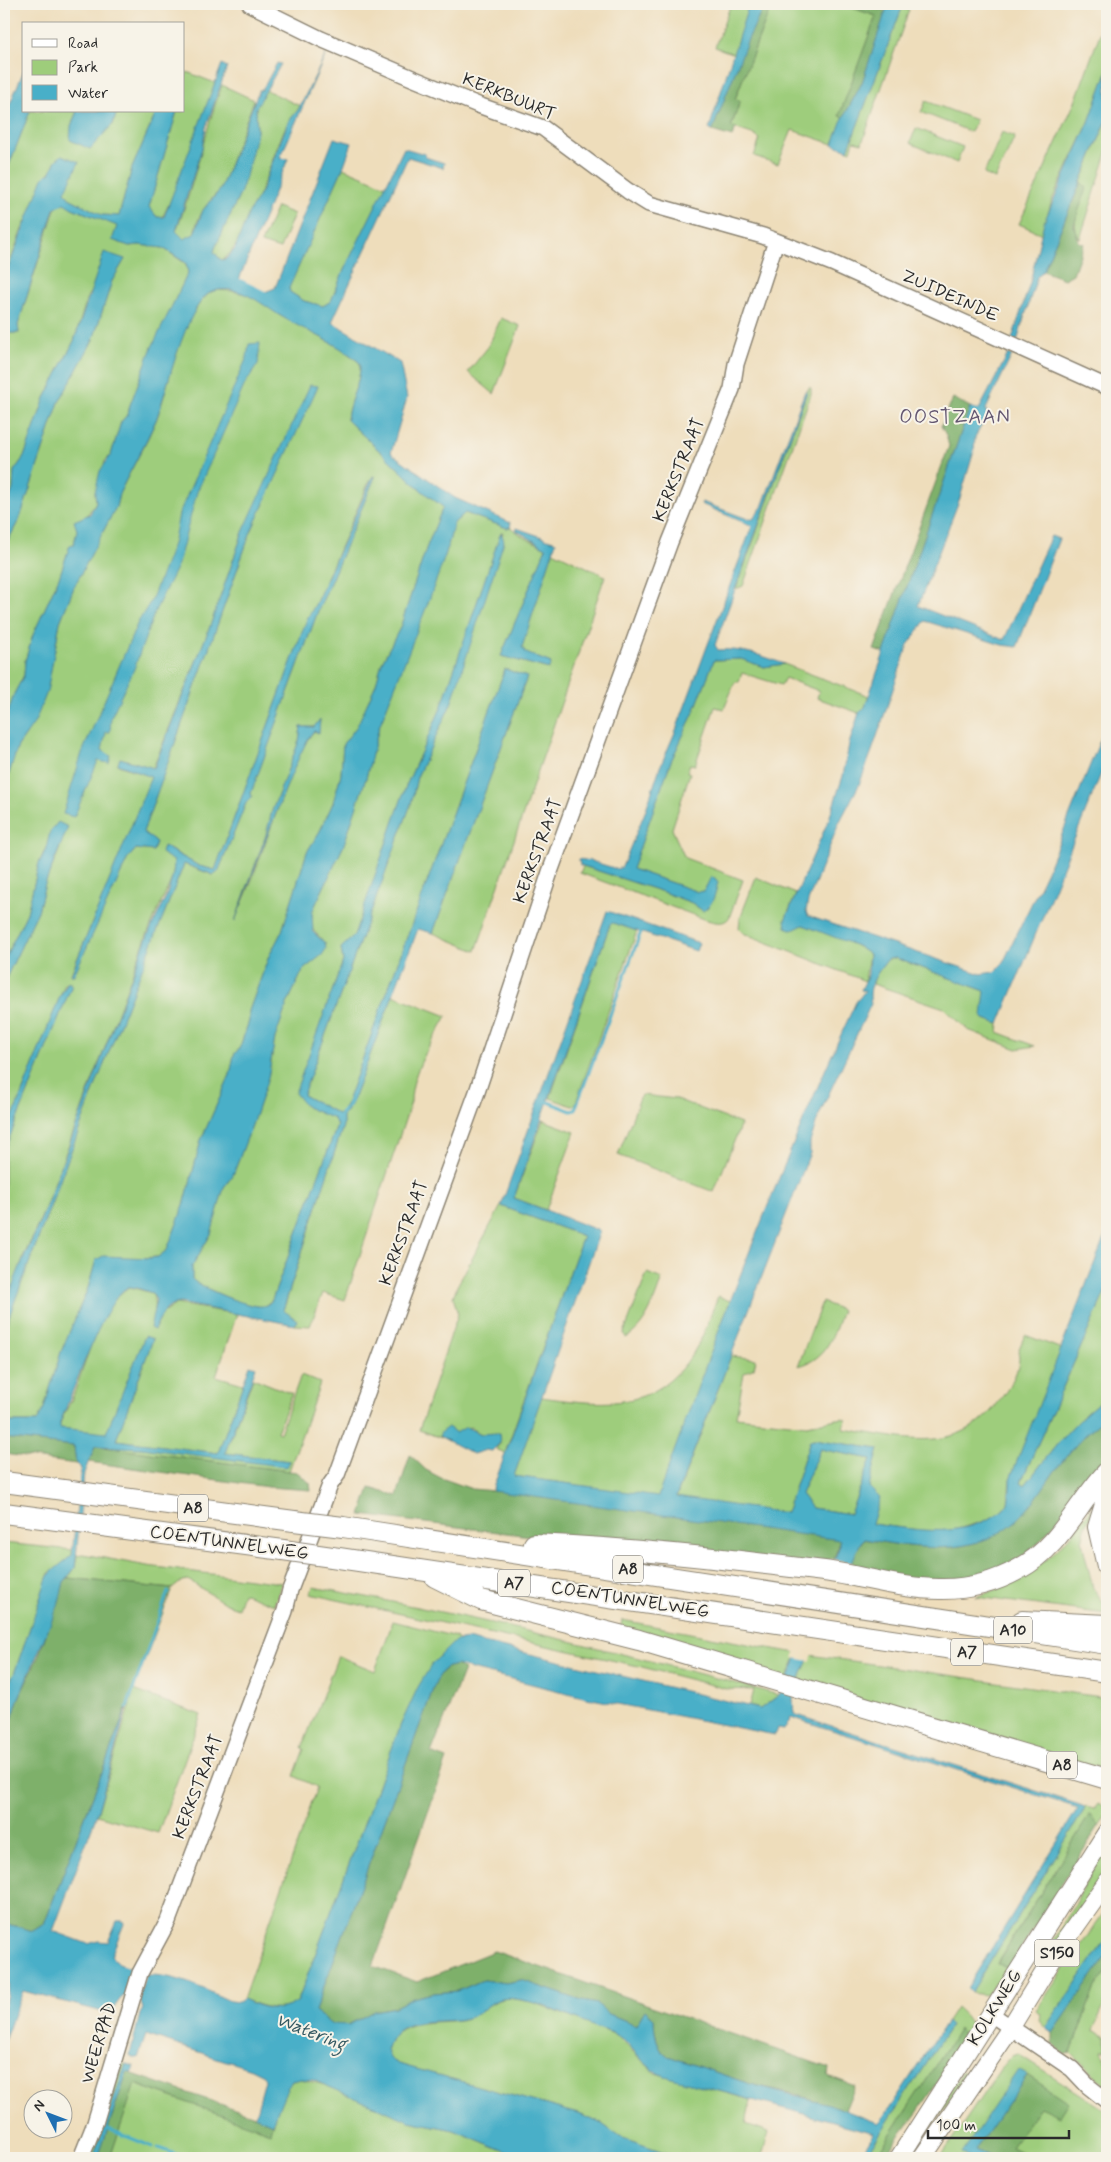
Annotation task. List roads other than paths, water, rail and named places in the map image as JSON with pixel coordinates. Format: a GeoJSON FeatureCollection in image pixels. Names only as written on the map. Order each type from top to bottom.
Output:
{"type":"FeatureCollection","features":[{"type":"Feature","properties":{"kind":"highway","name":"A8"},"geometry":{"type":"LineString","coordinates":[[440,1540],[613,1547],[826,1571],[927,1589],[961,1588],[995,1580],[1021,1568],[1050,1546],[1107,1472]]}},
{"type":"Feature","properties":{"kind":"highway","name":"COENTUNNELWEG"},"geometry":{"type":"LineString","coordinates":[[4,1482],[440,1540],[839,1601],[950,1620]]}},
{"type":"Feature","properties":{"kind":"highway"},"geometry":{"type":"LineString","coordinates":[[1107,1498],[1098,1527],[1107,1566]]}},
{"type":"Feature","properties":{"kind":"highway","name":"COENTUNNELWEG"},"geometry":{"type":"LineString","coordinates":[[4,1513],[417,1568],[805,1628],[1107,1672]]}},
{"type":"Feature","properties":{"kind":"highway","name":"A8"},"geometry":{"type":"LineString","coordinates":[[417,1568],[481,1600],[630,1637],[1107,1779]]}},
{"type":"Feature","properties":{"kind":"highway","name":"A8"},"geometry":{"type":"LineString","coordinates":[[950,1620],[1107,1625]]}},
{"type":"Feature","properties":{"kind":"highway","name":"A10"},"geometry":{"type":"LineString","coordinates":[[950,1620],[1107,1644]]}},
{"type":"Feature","properties":{"kind":"main road","name":"KOLKWEG"},"geometry":{"type":"LineString","coordinates":[[900,2158],[1107,1832]]}},
{"type":"Feature","properties":{"kind":"main road","name":"KOLKWEG"},"geometry":{"type":"LineString","coordinates":[[922,2158],[1008,2031],[1055,1955],[1107,1882]]}},
{"type":"Feature","properties":{"kind":"street","name":"KERKBUURT"},"geometry":{"type":"LineString","coordinates":[[250,4],[321,39],[412,78],[478,105],[543,128],[628,191],[650,204],[735,227],[776,241]]}},
{"type":"Feature","properties":{"kind":"street","name":"ZUIDEINDE"},"geometry":{"type":"LineString","coordinates":[[776,241],[832,263],[1107,387]]}},
{"type":"Feature","properties":{"kind":"street","name":"KERKSTRAAT"},"geometry":{"type":"LineString","coordinates":[[134,1995],[140,1973],[168,1921],[285,1611],[290,1590],[330,1485],[337,1474],[477,1092],[550,872],[670,542],[732,389],[736,364],[776,241]]}},
{"type":"Feature","properties":{"kind":"street","name":"WEERPAD"},"geometry":{"type":"LineString","coordinates":[[81,2158],[95,2123],[134,1995]]}},
{"type":"Feature","properties":{"kind":"street"},"geometry":{"type":"LineString","coordinates":[[989,2018],[1072,2069],[1088,2086],[1107,2101]]}},
{"type":"Feature","properties":{"kind":"water"},"geometry":{"type":"Polygon","coordinates":[[[749,4],[765,4],[748,39],[712,131],[709,129],[749,4]]]}},
{"type":"Feature","properties":{"kind":"water"},"geometry":{"type":"Polygon","coordinates":[[[888,4],[902,8],[848,150],[833,144],[841,122],[862,83],[888,4]]]}},
{"type":"Feature","properties":{"kind":"water"},"geometry":{"type":"Polygon","coordinates":[[[326,54],[280,158],[288,159],[238,282],[243,288],[257,295],[275,288],[334,138],[352,143],[343,168],[289,288],[290,292],[304,301],[323,306],[331,301],[344,270],[404,148],[425,154],[425,157],[444,163],[443,168],[408,157],[332,322],[400,363],[407,398],[391,453],[455,498],[511,523],[510,527],[507,528],[465,513],[454,523],[446,553],[428,603],[379,727],[366,778],[343,847],[312,912],[313,932],[325,943],[326,949],[322,955],[303,970],[287,1004],[275,1038],[268,1078],[252,1125],[233,1175],[224,1187],[211,1234],[192,1266],[192,1279],[214,1292],[256,1306],[265,1305],[272,1300],[337,1126],[334,1119],[306,1107],[295,1093],[343,961],[341,948],[354,936],[406,786],[441,708],[501,532],[504,541],[451,704],[417,777],[411,804],[303,1095],[338,1114],[345,1107],[505,669],[527,677],[433,933],[418,929],[351,1105],[343,1115],[343,1126],[283,1310],[297,1320],[295,1325],[180,1303],[167,1309],[154,1330],[150,1328],[156,1300],[152,1293],[130,1287],[121,1292],[101,1325],[90,1347],[60,1422],[60,1428],[106,1433],[145,1336],[153,1339],[116,1440],[218,1453],[250,1365],[256,1367],[225,1453],[290,1461],[287,1467],[142,1448],[95,1446],[84,1473],[75,1568],[64,1582],[58,1606],[18,1700],[4,1745],[4,1691],[14,1674],[47,1578],[72,1555],[81,1468],[76,1464],[74,1446],[4,1438],[4,1422],[37,1422],[44,1408],[61,1352],[88,1288],[96,1260],[103,1256],[158,1257],[167,1250],[185,1202],[201,1140],[230,1075],[234,1055],[240,1047],[249,1021],[249,1011],[269,956],[282,931],[307,852],[320,831],[333,803],[341,774],[343,744],[357,726],[376,684],[382,662],[400,628],[426,549],[443,507],[421,490],[347,420],[359,377],[360,363],[351,355],[321,337],[289,321],[241,292],[232,290],[214,291],[204,298],[186,328],[156,420],[119,494],[116,507],[74,587],[60,622],[47,692],[35,722],[18,746],[4,789],[4,726],[14,694],[24,675],[25,661],[33,635],[60,575],[70,545],[74,544],[77,530],[74,521],[90,514],[96,502],[95,492],[100,471],[111,455],[121,422],[128,414],[152,347],[188,273],[186,263],[163,248],[139,245],[129,246],[112,240],[117,226],[64,203],[54,209],[18,325],[19,333],[4,333],[4,279],[42,180],[47,174],[50,174],[56,160],[62,155],[79,162],[65,192],[69,198],[102,215],[119,216],[132,168],[157,112],[177,112],[149,207],[157,217],[164,217],[222,64],[227,67],[206,127],[202,148],[176,231],[184,239],[194,234],[203,210],[220,190],[259,90],[262,90],[277,63],[281,64],[256,108],[257,132],[246,176],[240,194],[215,248],[214,252],[221,260],[226,259],[235,249],[249,212],[261,192],[288,122],[298,110],[326,54]]]}},
{"type":"Feature","properties":{"kind":"water"},"geometry":{"type":"Polygon","coordinates":[[[1107,72],[1107,120],[1043,271],[1037,277],[1017,341],[1012,339],[1030,283],[1044,222],[1089,122],[1107,72]]]}},
{"type":"Feature","properties":{"kind":"water"},"geometry":{"type":"Polygon","coordinates":[[[22,75],[22,112],[30,112],[4,178],[4,118],[22,75]]]}},
{"type":"Feature","properties":{"kind":"water"},"geometry":{"type":"Polygon","coordinates":[[[77,112],[117,112],[113,124],[90,149],[70,140],[71,126],[77,112]]]}},
{"type":"Feature","properties":{"kind":"water"},"geometry":{"type":"Polygon","coordinates":[[[104,252],[125,259],[112,281],[93,340],[59,402],[20,518],[4,548],[4,515],[13,489],[14,471],[24,457],[45,398],[74,341],[104,252]]]}},
{"type":"Feature","properties":{"kind":"water"},"geometry":{"type":"Polygon","coordinates":[[[260,343],[258,364],[245,384],[197,492],[178,564],[155,611],[134,669],[111,717],[110,732],[106,732],[102,750],[111,756],[109,763],[98,761],[74,817],[63,814],[82,753],[138,622],[151,601],[173,544],[179,514],[247,357],[249,344],[260,343]]]}},
{"type":"Feature","properties":{"kind":"water","name":"Watering"},"geometry":{"type":"Polygon","coordinates":[[[1008,354],[1012,355],[986,409],[987,416],[975,437],[974,451],[960,498],[918,606],[1004,640],[1051,536],[1059,539],[1017,647],[1002,645],[925,621],[908,645],[859,785],[839,823],[808,901],[806,911],[808,916],[981,974],[994,972],[1003,963],[1048,869],[1107,723],[1107,759],[999,1024],[984,1019],[982,1016],[985,991],[895,958],[888,959],[877,974],[870,991],[871,1004],[819,1115],[810,1142],[810,1153],[676,1497],[786,1513],[810,1440],[814,1439],[879,1449],[869,1487],[880,1498],[872,1524],[918,1530],[947,1530],[977,1524],[991,1518],[1003,1510],[1008,1503],[1010,1479],[1107,1231],[1107,1288],[1021,1482],[1025,1485],[1074,1425],[1096,1405],[1107,1398],[1107,1418],[1078,1443],[1017,1520],[1000,1532],[982,1541],[963,1546],[943,1548],[864,1539],[798,1682],[793,1699],[794,1714],[1086,1807],[971,1993],[967,1988],[1078,1808],[791,1717],[784,1730],[778,1729],[775,1735],[587,1698],[456,1665],[445,1668],[436,1681],[315,2011],[332,2024],[348,2025],[374,2011],[395,2007],[413,1998],[433,1993],[458,1991],[483,1980],[506,1983],[521,1980],[582,2001],[597,2004],[609,2014],[636,2025],[645,2010],[654,2018],[658,2044],[668,2056],[750,2084],[829,2104],[878,2123],[884,2117],[947,2021],[951,2025],[864,2158],[859,2158],[874,2133],[664,2076],[645,2063],[615,2034],[539,2004],[511,1998],[496,2001],[467,2018],[423,2022],[402,2028],[394,2035],[388,2045],[388,2054],[398,2064],[579,2114],[602,2124],[620,2137],[681,2158],[523,2158],[515,2153],[507,2152],[454,2130],[409,2121],[313,2080],[301,2079],[292,2081],[288,2086],[272,2124],[255,2116],[265,2080],[263,2075],[251,2069],[146,2035],[138,2058],[132,2058],[130,2055],[140,2014],[143,2009],[139,1996],[146,1975],[168,1977],[200,1987],[230,2001],[239,2002],[243,1999],[264,2007],[285,2007],[298,2001],[401,1724],[418,1687],[432,1664],[455,1641],[467,1639],[760,1709],[779,1695],[792,1670],[840,1545],[840,1540],[492,1491],[583,1236],[501,1206],[607,911],[699,943],[696,951],[613,923],[610,924],[514,1198],[600,1231],[514,1476],[658,1496],[727,1309],[776,1185],[828,1063],[856,1002],[865,991],[861,990],[868,975],[869,954],[857,946],[803,925],[793,930],[786,927],[785,920],[829,819],[843,776],[849,744],[859,713],[865,707],[970,407],[977,410],[980,408],[1008,354]],[[820,1449],[801,1494],[812,1508],[850,1514],[871,1459],[820,1449]]]}},
{"type":"Feature","properties":{"kind":"water"},"geometry":{"type":"Polygon","coordinates":[[[310,385],[318,386],[250,534],[143,832],[156,842],[153,851],[136,849],[128,858],[74,975],[71,975],[151,777],[118,764],[120,758],[154,768],[209,629],[243,532],[310,385]]]}},
{"type":"Feature","properties":{"kind":"water"},"geometry":{"type":"Polygon","coordinates":[[[805,391],[807,391],[715,645],[718,650],[744,651],[784,664],[764,667],[741,659],[714,660],[694,712],[671,761],[632,869],[698,892],[704,891],[711,877],[715,878],[718,882],[714,898],[703,911],[692,903],[663,892],[580,865],[579,859],[617,869],[622,867],[645,812],[660,767],[676,730],[752,526],[701,504],[702,502],[748,519],[753,519],[762,507],[805,391]]]}},
{"type":"Feature","properties":{"kind":"water"},"geometry":{"type":"Polygon","coordinates":[[[373,476],[375,477],[318,611],[251,793],[252,797],[246,803],[218,872],[214,875],[184,864],[98,1079],[4,1330],[5,1315],[13,1284],[45,1209],[146,939],[167,895],[174,861],[161,853],[163,846],[199,866],[215,870],[307,619],[373,476]]]}},
{"type":"Feature","properties":{"kind":"water"},"geometry":{"type":"Polygon","coordinates":[[[517,528],[556,542],[522,647],[526,653],[551,663],[549,669],[501,656],[546,548],[516,530],[517,528]]]}},
{"type":"Feature","properties":{"kind":"water"},"geometry":{"type":"Polygon","coordinates":[[[320,719],[319,733],[314,731],[307,740],[286,788],[235,921],[266,835],[272,811],[299,741],[301,727],[314,727],[320,719]]]}},
{"type":"Feature","properties":{"kind":"water"},"geometry":{"type":"Polygon","coordinates":[[[58,822],[68,827],[45,884],[38,911],[6,978],[4,977],[4,960],[27,913],[39,863],[46,849],[50,832],[58,822]]]}},
{"type":"Feature","properties":{"kind":"water"},"geometry":{"type":"Polygon","coordinates":[[[68,982],[72,985],[4,1151],[4,1139],[60,996],[68,982]]]}},
{"type":"Feature","properties":{"kind":"water"},"geometry":{"type":"Polygon","coordinates":[[[448,1427],[456,1433],[466,1427],[481,1434],[499,1433],[500,1443],[492,1451],[486,1450],[473,1454],[439,1436],[448,1427]]]}},
{"type":"Feature","properties":{"kind":"water"},"geometry":{"type":"Polygon","coordinates":[[[127,1707],[97,1814],[53,1931],[88,1944],[98,1941],[108,1942],[117,1921],[123,1921],[124,1924],[111,1956],[119,1964],[134,1969],[129,1993],[121,1998],[113,2009],[103,2012],[23,1991],[4,2041],[4,2007],[9,1984],[4,1982],[4,1923],[33,1931],[44,1924],[127,1707]]]}},
{"type":"Feature","properties":{"kind":"water"},"geometry":{"type":"Polygon","coordinates":[[[1107,1938],[1107,1955],[1053,2033],[1045,2028],[1107,1938]]]}},
{"type":"Feature","properties":{"kind":"water"},"geometry":{"type":"Polygon","coordinates":[[[126,2064],[134,2066],[132,2073],[127,2072],[98,2158],[93,2158],[126,2064]]]}},
{"type":"Feature","properties":{"kind":"water"},"geometry":{"type":"Polygon","coordinates":[[[1018,2070],[1027,2075],[975,2150],[994,2158],[972,2158],[962,2153],[1018,2070]]]}},
{"type":"Feature","properties":{"kind":"waterway"},"geometry":{"type":"LineString","coordinates":[[229,279],[270,299]]}},
{"type":"Feature","properties":{"kind":"waterway"},"geometry":{"type":"LineString","coordinates":[[546,1101],[571,1111],[575,1110],[642,929]]}},
{"type":"Feature","properties":{"kind":"waterway"},"geometry":{"type":"LineString","coordinates":[[127,1707],[168,1592]]}},
{"type":"Feature","properties":{"kind":"waterway"},"geometry":{"type":"LineString","coordinates":[[108,2129],[153,2147]]}},
{"type":"Feature","properties":{"kind":"waterway"},"geometry":{"type":"LineString","coordinates":[[158,2148],[187,2158]]}},
{"type":"Feature","properties":{"kind":"district","name":"OOSTZAAN"},"geometry":{"type":"Point","coordinates":[955,417]}}]}
